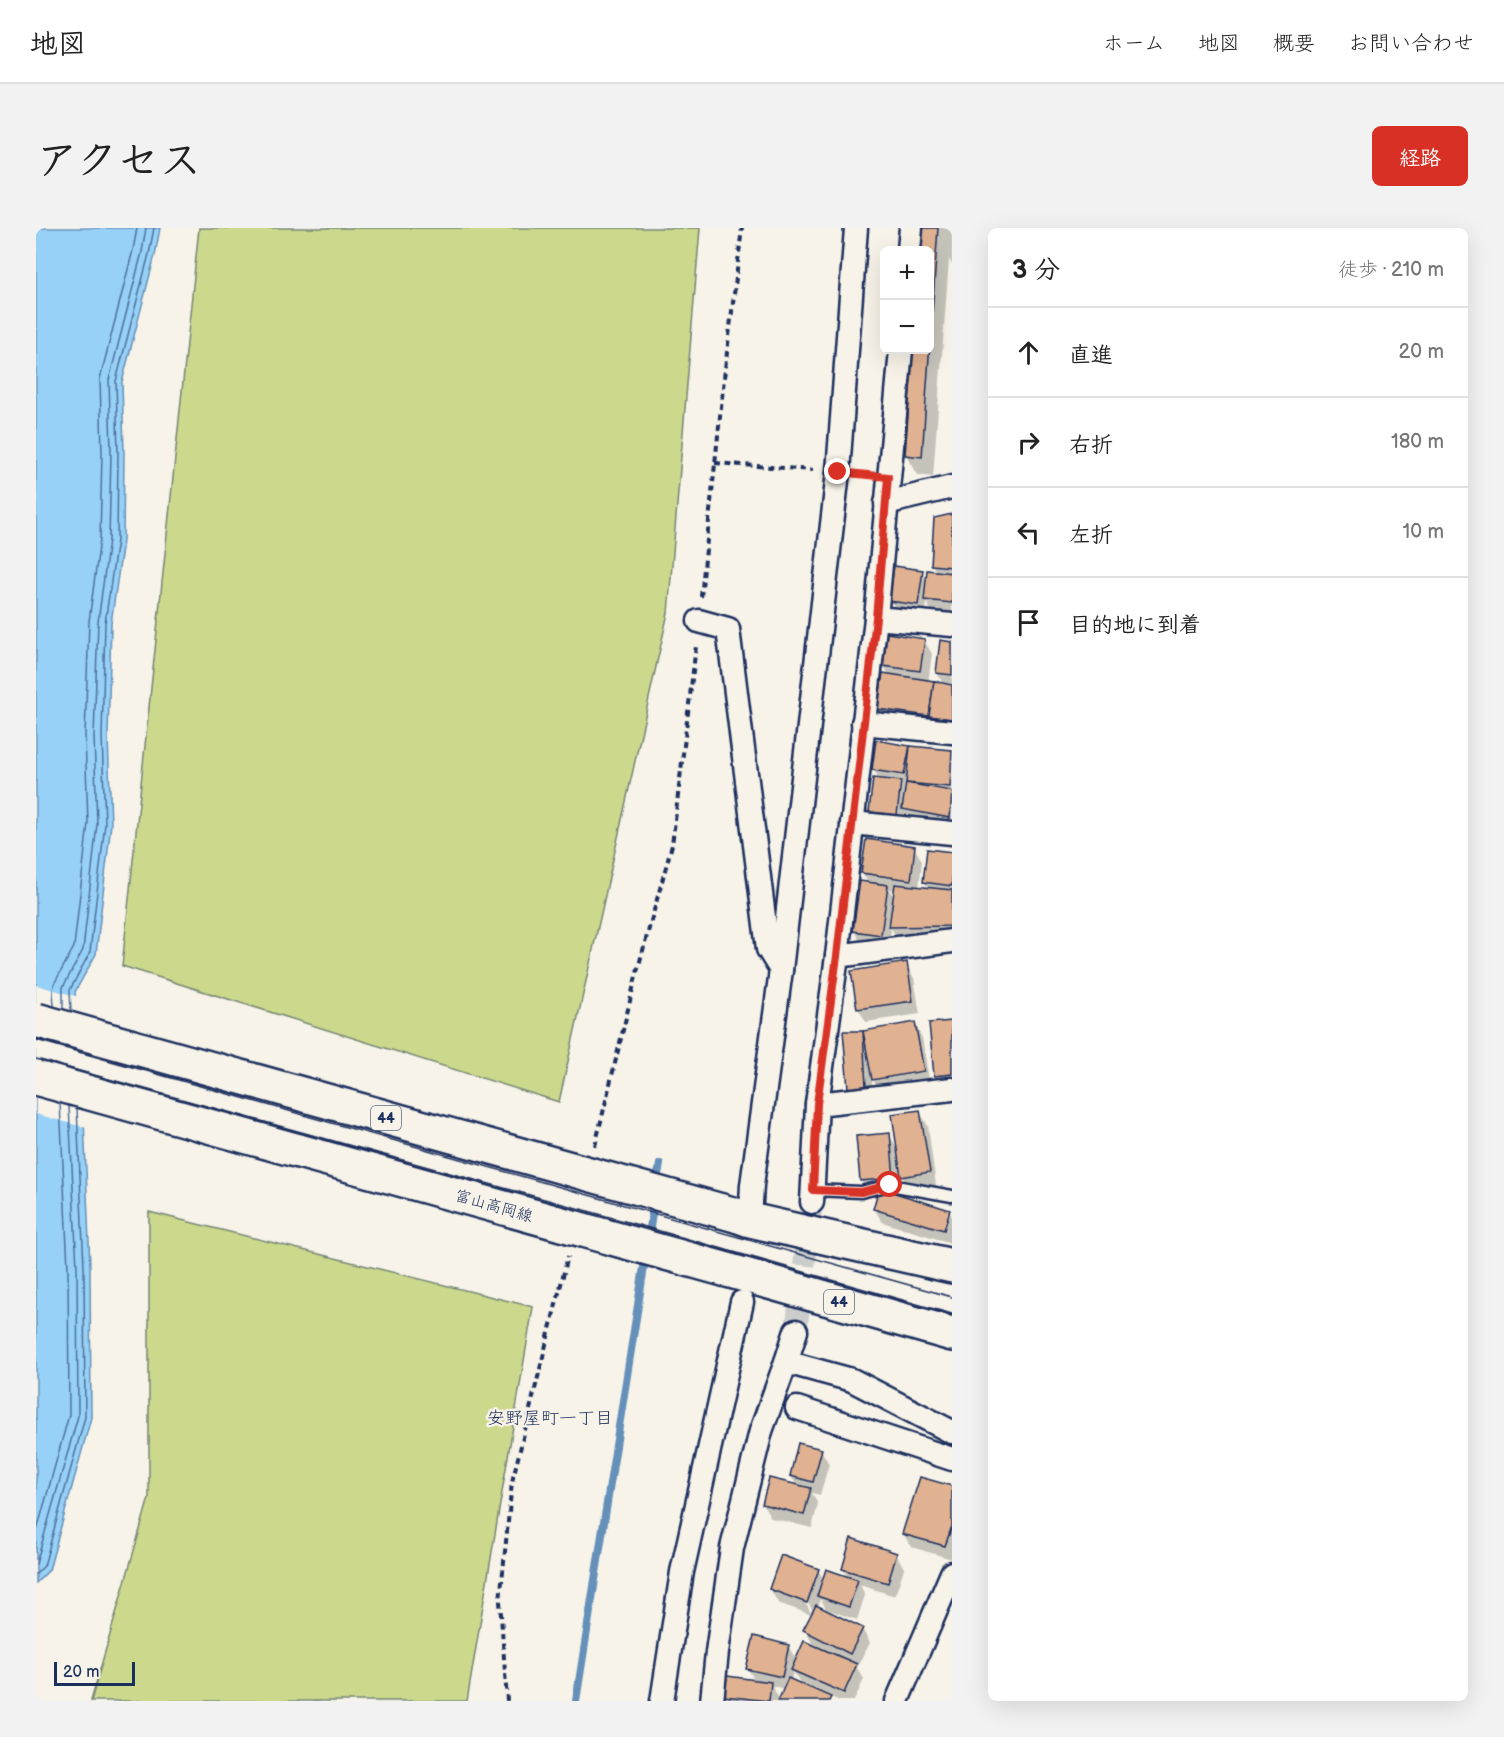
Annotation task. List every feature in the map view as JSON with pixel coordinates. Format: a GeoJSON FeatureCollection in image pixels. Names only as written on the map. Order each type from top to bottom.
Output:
{"type":"FeatureCollection","features":[{"type":"Feature","properties":{"kind":"main road","name":"44"},"geometry":{"type":"LineString","coordinates":[[36,1020],[743,1218],[952,1266]]}},
{"type":"Feature","properties":{"kind":"main road","name":"富山高岡線"},"geometry":{"type":"LineString","coordinates":[[36,1078],[952,1334]]}},
{"type":"Feature","properties":{"kind":"street"},"geometry":{"type":"LineString","coordinates":[[743,1218],[752,1185],[781,970],[838,472],[856,228]]}},
{"type":"Feature","properties":{"kind":"street"},"geometry":{"type":"LineString","coordinates":[[909,246],[911,228]]}},
{"type":"Feature","properties":{"kind":"street"},"geometry":{"type":"LineString","coordinates":[[813,1196],[817,1104],[837,956],[876,618],[901,354]]}},
{"type":"Feature","properties":{"kind":"street"},"geometry":{"type":"LineString","coordinates":[[886,503],[952,487]]}},
{"type":"Feature","properties":{"kind":"street"},"geometry":{"type":"LineString","coordinates":[[876,618],[952,625]]}},
{"type":"Feature","properties":{"kind":"street"},"geometry":{"type":"LineString","coordinates":[[699,621],[728,629],[768,949],[781,970]]}},
{"type":"Feature","properties":{"kind":"street"},"geometry":{"type":"LineString","coordinates":[[864,723],[952,732]]}},
{"type":"Feature","properties":{"kind":"street"},"geometry":{"type":"LineString","coordinates":[[852,823],[952,833]]}},
{"type":"Feature","properties":{"kind":"street"},"geometry":{"type":"LineString","coordinates":[[837,956],[952,941]]}},
{"type":"Feature","properties":{"kind":"street"},"geometry":{"type":"LineString","coordinates":[[817,1104],[952,1094]]}},
{"type":"Feature","properties":{"kind":"street"},"geometry":{"type":"LineString","coordinates":[[662,1701],[682,1572],[742,1302]]}},
{"type":"Feature","properties":{"kind":"street"},"geometry":{"type":"LineString","coordinates":[[712,1701],[732,1548],[761,1431],[796,1331]]}},
{"type":"Feature","properties":{"kind":"street"},"geometry":{"type":"LineString","coordinates":[[786,1362],[852,1380],[952,1432]]}},
{"type":"Feature","properties":{"kind":"street"},"geometry":{"type":"LineString","coordinates":[[797,1408],[952,1459]]}},
{"type":"Feature","properties":{"kind":"street"},"geometry":{"type":"LineString","coordinates":[[897,1701],[952,1573]]}},
{"type":"Feature","properties":{"kind":"lane"},"geometry":{"type":"LineString","coordinates":[[813,1196],[861,1192],[890,1185],[952,1196]]}},
{"type":"Feature","properties":{"kind":"path"},"geometry":{"type":"LineString","coordinates":[[699,621],[742,228]]}},
{"type":"Feature","properties":{"kind":"path"},"geometry":{"type":"LineString","coordinates":[[715,463],[838,472]]}},
{"type":"Feature","properties":{"kind":"green space"},"geometry":{"type":"Polygon","coordinates":[[[199,228],[700,228],[668,613],[559,1102],[122,966],[199,228]]]}},
{"type":"Feature","properties":{"kind":"green space"},"geometry":{"type":"Polygon","coordinates":[[[149,1212],[533,1307],[467,1701],[91,1701],[149,1498],[149,1212]]]}},
{"type":"Feature","properties":{"kind":"water"},"geometry":{"type":"Polygon","coordinates":[[[36,228],[160,228],[122,382],[123,541],[111,623],[108,736],[111,824],[96,954],[75,992],[84,1120],[90,1267],[91,1418],[49,1570],[36,1583],[36,228]]]}},
{"type":"Feature","properties":{"kind":"pier"},"geometry":{"type":"Polygon","coordinates":[[[36,985],[79,997],[87,1128],[36,1114],[36,985]]]}},
{"type":"Feature","properties":{"kind":"building"},"geometry":{"type":"Polygon","coordinates":[[[922,228],[938,228],[934,285],[934,246],[920,246],[922,228]]]}},
{"type":"Feature","properties":{"kind":"building"},"geometry":{"type":"Polygon","coordinates":[[[913,354],[929,354],[922,457],[905,455],[913,354]]]}},
{"type":"Feature","properties":{"kind":"building"},"geometry":{"type":"Polygon","coordinates":[[[952,514],[952,567],[931,565],[934,518],[952,514]]]}},
{"type":"Feature","properties":{"kind":"building"},"geometry":{"type":"Polygon","coordinates":[[[894,566],[923,570],[918,605],[889,601],[894,566]]]}},
{"type":"Feature","properties":{"kind":"building"},"geometry":{"type":"Polygon","coordinates":[[[927,570],[952,573],[952,603],[924,600],[927,570]]]}},
{"type":"Feature","properties":{"kind":"building"},"geometry":{"type":"Polygon","coordinates":[[[887,633],[925,639],[920,671],[883,666],[887,633]]]}},
{"type":"Feature","properties":{"kind":"building"},"geometry":{"type":"Polygon","coordinates":[[[940,640],[952,642],[952,675],[936,673],[940,640]]]}},
{"type":"Feature","properties":{"kind":"building"},"geometry":{"type":"Polygon","coordinates":[[[883,673],[934,681],[929,716],[877,709],[883,673]]]}},
{"type":"Feature","properties":{"kind":"building"},"geometry":{"type":"Polygon","coordinates":[[[934,681],[952,685],[952,719],[929,716],[934,681]]]}},
{"type":"Feature","properties":{"kind":"building"},"geometry":{"type":"Polygon","coordinates":[[[876,740],[910,746],[904,775],[872,770],[876,740]]]}},
{"type":"Feature","properties":{"kind":"building"},"geometry":{"type":"Polygon","coordinates":[[[910,746],[952,750],[950,787],[906,783],[910,746]]]}},
{"type":"Feature","properties":{"kind":"building"},"geometry":{"type":"Polygon","coordinates":[[[873,778],[901,781],[897,815],[869,812],[873,778]]]}},
{"type":"Feature","properties":{"kind":"building"},"geometry":{"type":"Polygon","coordinates":[[[906,783],[952,791],[950,818],[902,809],[906,783]]]}},
{"type":"Feature","properties":{"kind":"building"},"geometry":{"type":"Polygon","coordinates":[[[866,839],[915,846],[911,880],[861,873],[866,839]]]}},
{"type":"Feature","properties":{"kind":"building"},"geometry":{"type":"Polygon","coordinates":[[[927,849],[952,852],[952,886],[923,882],[927,849]]]}},
{"type":"Feature","properties":{"kind":"building"},"geometry":{"type":"Polygon","coordinates":[[[860,881],[888,885],[881,935],[853,931],[860,881]]]}},
{"type":"Feature","properties":{"kind":"building"},"geometry":{"type":"Polygon","coordinates":[[[895,884],[952,890],[952,926],[889,927],[895,884]]]}},
{"type":"Feature","properties":{"kind":"building"},"geometry":{"type":"Polygon","coordinates":[[[907,962],[913,1001],[857,1009],[851,971],[907,962]]]}},
{"type":"Feature","properties":{"kind":"building"},"geometry":{"type":"Polygon","coordinates":[[[952,1021],[952,1074],[934,1076],[929,1023],[952,1021]]]}},
{"type":"Feature","properties":{"kind":"building"},"geometry":{"type":"Polygon","coordinates":[[[915,1022],[924,1071],[872,1080],[863,1031],[915,1022]]]}},
{"type":"Feature","properties":{"kind":"building"},"geometry":{"type":"Polygon","coordinates":[[[843,1031],[863,1031],[866,1087],[848,1088],[843,1031]]]}},
{"type":"Feature","properties":{"kind":"building"},"geometry":{"type":"Polygon","coordinates":[[[920,1110],[930,1172],[901,1177],[892,1114],[920,1110]]]}},
{"type":"Feature","properties":{"kind":"building"},"geometry":{"type":"Polygon","coordinates":[[[890,1133],[894,1178],[860,1181],[856,1136],[890,1133]]]}},
{"type":"Feature","properties":{"kind":"building"},"geometry":{"type":"Polygon","coordinates":[[[879,1188],[950,1210],[944,1230],[873,1209],[879,1188]]]}},
{"type":"Feature","properties":{"kind":"building"},"geometry":{"type":"Polygon","coordinates":[[[798,1443],[822,1449],[813,1482],[790,1476],[798,1443]]]}},
{"type":"Feature","properties":{"kind":"building"},"geometry":{"type":"Polygon","coordinates":[[[920,1477],[952,1486],[952,1526],[945,1546],[902,1534],[920,1477]]]}},
{"type":"Feature","properties":{"kind":"building"},"geometry":{"type":"Polygon","coordinates":[[[769,1478],[811,1488],[804,1515],[762,1504],[769,1478]]]}},
{"type":"Feature","properties":{"kind":"building"},"geometry":{"type":"Polygon","coordinates":[[[851,1538],[897,1553],[888,1583],[842,1569],[851,1538]]]}},
{"type":"Feature","properties":{"kind":"building"},"geometry":{"type":"Polygon","coordinates":[[[781,1555],[819,1569],[807,1603],[769,1589],[781,1555]]]}},
{"type":"Feature","properties":{"kind":"building"},"geometry":{"type":"Polygon","coordinates":[[[826,1569],[858,1580],[849,1607],[817,1596],[826,1569]]]}},
{"type":"Feature","properties":{"kind":"building"},"geometry":{"type":"Polygon","coordinates":[[[816,1605],[863,1628],[850,1654],[803,1630],[816,1605]]]}},
{"type":"Feature","properties":{"kind":"building"},"geometry":{"type":"Polygon","coordinates":[[[754,1636],[789,1645],[782,1677],[746,1669],[754,1636]]]}},
{"type":"Feature","properties":{"kind":"building"},"geometry":{"type":"Polygon","coordinates":[[[804,1641],[857,1664],[844,1693],[791,1670],[804,1641]]]}},
{"type":"Feature","properties":{"kind":"building"},"geometry":{"type":"Polygon","coordinates":[[[727,1676],[771,1682],[769,1701],[724,1696],[727,1676]]]}},
{"type":"Feature","properties":{"kind":"building"},"geometry":{"type":"Polygon","coordinates":[[[788,1678],[831,1697],[829,1701],[778,1701],[788,1678]]]}},
{"type":"Feature","properties":{"kind":"waterway"},"geometry":{"type":"LineString","coordinates":[[656,1185],[660,1164]]}},
{"type":"Feature","properties":{"kind":"waterway"},"geometry":{"type":"LineString","coordinates":[[648,1241],[654,1200]]}},
{"type":"Feature","properties":{"kind":"waterway"},"geometry":{"type":"LineString","coordinates":[[576,1701],[646,1254]]}},
{"type":"Feature","properties":{"kind":"tunnel"},"geometry":{"type":"LineString","coordinates":[[796,1331],[812,1202]]}},
{"type":"Feature","properties":{"kind":"tram line"},"geometry":{"type":"LineString","coordinates":[[36,1040],[952,1297]]}},
{"type":"Feature","properties":{"kind":"tram line"},"geometry":{"type":"LineString","coordinates":[[36,1059],[952,1314]]}},
{"type":"Feature","properties":{"kind":"district","name":"安野屋町一丁目"},"geometry":{"type":"Point","coordinates":[550,1418]}},
{"type":"Feature","properties":{"kind":"route"},"geometry":{"type":"LineString","coordinates":[[838,472],[888,477],[876,618],[837,956],[817,1104],[813,1190],[861,1192],[890,1185]]}}]}
